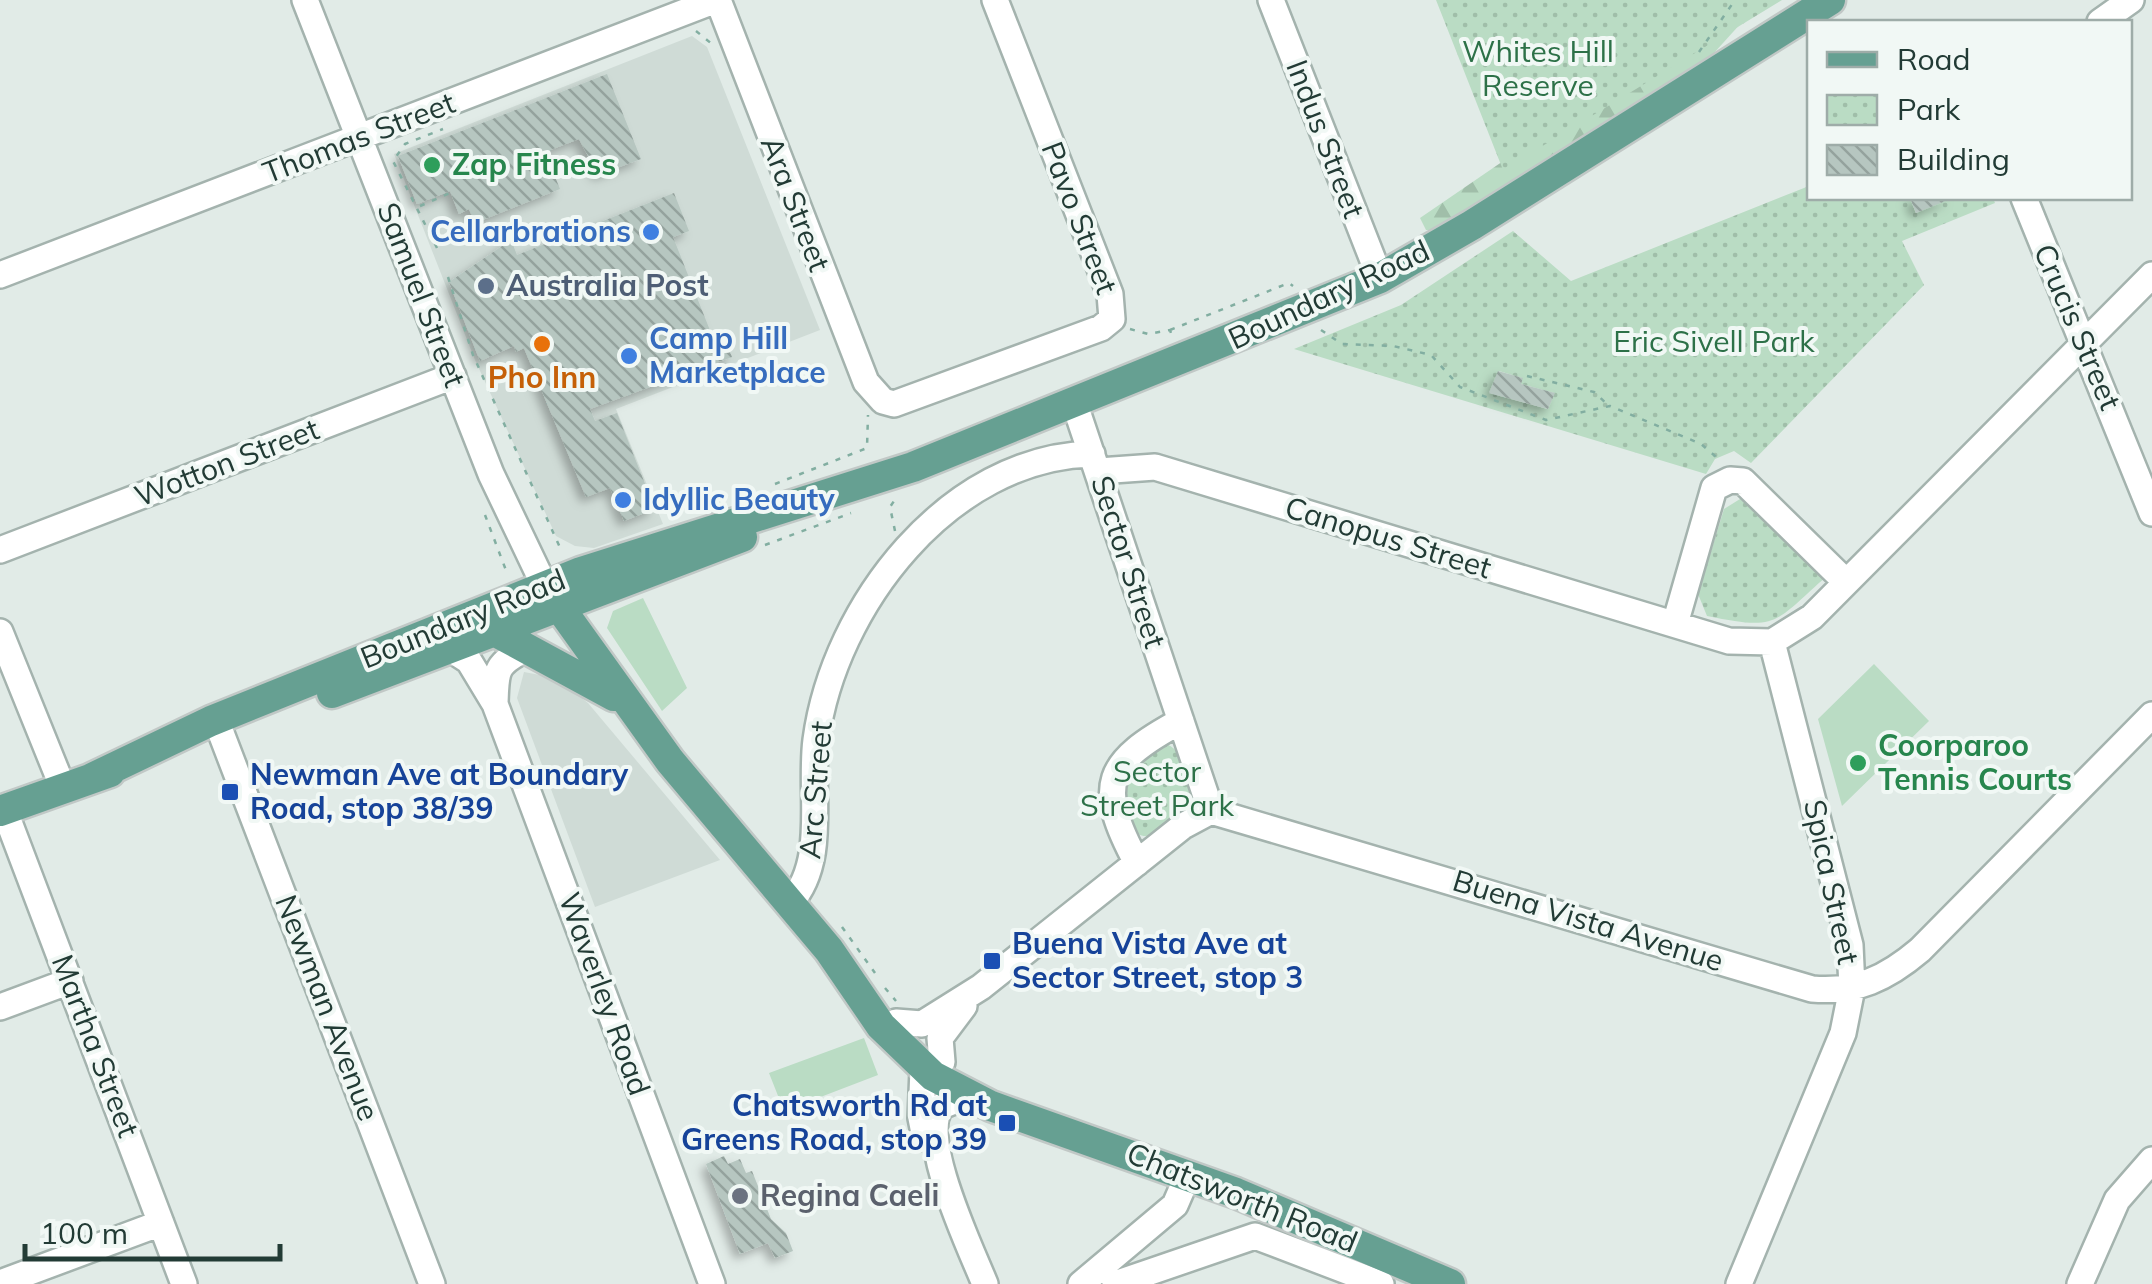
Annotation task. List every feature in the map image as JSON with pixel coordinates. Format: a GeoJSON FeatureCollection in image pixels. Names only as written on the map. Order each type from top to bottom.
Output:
{"type":"FeatureCollection","features":[{"type":"Feature","properties":{"kind":"main road","name":"Boundary Road"},"geometry":{"type":"LineString","coordinates":[[77,783],[211,721],[553,598],[753,514],[853,499],[1380,278],[1472,226],[1830,0]]}},
{"type":"Feature","properties":{"kind":"main road","name":"Boundary Road"},"geometry":{"type":"LineString","coordinates":[[2,810],[498,634],[553,598]]}},
{"type":"Feature","properties":{"kind":"main road","name":"Chatsworth Road"},"geometry":{"type":"LineString","coordinates":[[553,598],[624,702],[829,950],[863,1004],[966,1096],[1188,1175],[1450,1284]]}},
{"type":"Feature","properties":{"kind":"main road","name":"Chatsworth Road"},"geometry":{"type":"LineString","coordinates":[[498,634],[624,702]]}},
{"type":"Feature","properties":{"kind":"main road","name":"Chatsworth Road"},"geometry":{"type":"LineString","coordinates":[[829,950],[899,1015],[933,1065],[1088,1137]]}},
{"type":"Feature","properties":{"kind":"street","name":"Samuel Street"},"geometry":{"type":"LineString","coordinates":[[305,0],[499,492],[553,598]]}},
{"type":"Feature","properties":{"kind":"street","name":"Thomas Street"},"geometry":{"type":"LineString","coordinates":[[0,275],[717,0]]}},
{"type":"Feature","properties":{"kind":"street","name":"Ara Street"},"geometry":{"type":"LineString","coordinates":[[717,0],[875,402]]}},
{"type":"Feature","properties":{"kind":"street","name":"Pavo Street"},"geometry":{"type":"LineString","coordinates":[[875,402],[904,404],[1100,328],[1112,318],[1110,294],[995,0]]}},
{"type":"Feature","properties":{"kind":"street","name":"Indus Street"},"geometry":{"type":"LineString","coordinates":[[1271,0],[1380,278]]}},
{"type":"Feature","properties":{"kind":"street"},"geometry":{"type":"LineString","coordinates":[[2103,20],[2131,0]]}},
{"type":"Feature","properties":{"kind":"street","name":"Crucis Street"},"geometry":{"type":"LineString","coordinates":[[2025,200],[2152,513]]}},
{"type":"Feature","properties":{"kind":"street"},"geometry":{"type":"LineString","coordinates":[[1772,642],[1812,617],[2152,275]]}},
{"type":"Feature","properties":{"kind":"street","name":"Wotton Street"},"geometry":{"type":"LineString","coordinates":[[0,550],[453,376]]}},
{"type":"Feature","properties":{"kind":"street","name":"Sector Street"},"geometry":{"type":"LineString","coordinates":[[1075,405],[1210,811]]}},
{"type":"Feature","properties":{"kind":"street","name":"Arc Street"},"geometry":{"type":"LineString","coordinates":[[790,902],[809,876],[816,744],[833,672],[868,598],[910,547],[982,485],[1050,455],[1095,462]]}},
{"type":"Feature","properties":{"kind":"street","name":"Canopus Street"},"geometry":{"type":"LineString","coordinates":[[1095,462],[1156,468],[1728,641],[1772,642]]}},
{"type":"Feature","properties":{"kind":"street"},"geometry":{"type":"LineString","coordinates":[[1675,624],[1714,488],[1730,480],[1744,481],[1846,582]]}},
{"type":"Feature","properties":{"kind":"street"},"geometry":{"type":"LineString","coordinates":[[0,632],[77,783]]}},
{"type":"Feature","properties":{"kind":"street","name":"Spica Street"},"geometry":{"type":"LineString","coordinates":[[1739,1284],[1837,1049],[1852,988],[1850,945],[1772,642]]}},
{"type":"Feature","properties":{"kind":"street"},"geometry":{"type":"LineString","coordinates":[[495,704],[496,674],[503,661],[527,648]]}},
{"type":"Feature","properties":{"kind":"street","name":"Waverley Road"},"geometry":{"type":"LineString","coordinates":[[452,650],[469,661],[495,704],[712,1284]]}},
{"type":"Feature","properties":{"kind":"street","name":"Buena Vista Avenue"},"geometry":{"type":"LineString","coordinates":[[1210,811],[1812,989],[1852,988],[1888,975],[1920,950],[2152,715]]}},
{"type":"Feature","properties":{"kind":"street"},"geometry":{"type":"LineString","coordinates":[[1137,863],[1120,832],[1112,803],[1114,777],[1134,746],[1180,720]]}},
{"type":"Feature","properties":{"kind":"street","name":"Newman Avenue"},"geometry":{"type":"LineString","coordinates":[[222,733],[432,1284]]}},
{"type":"Feature","properties":{"kind":"street","name":"Martha Street"},"geometry":{"type":"LineString","coordinates":[[2,810],[184,1284]]}},
{"type":"Feature","properties":{"kind":"street"},"geometry":{"type":"LineString","coordinates":[[899,1015],[922,1024],[981,987],[1183,826],[1210,811]]}},
{"type":"Feature","properties":{"kind":"street"},"geometry":{"type":"LineString","coordinates":[[0,1007],[70,981]]}},
{"type":"Feature","properties":{"kind":"street"},"geometry":{"type":"LineString","coordinates":[[981,987],[941,1035],[921,1123],[985,1284]]}},
{"type":"Feature","properties":{"kind":"street"},"geometry":{"type":"LineString","coordinates":[[942,1171],[933,1119],[942,1106],[966,1096]]}},
{"type":"Feature","properties":{"kind":"street"},"geometry":{"type":"LineString","coordinates":[[2080,1284],[2117,1200],[2152,1160]]}},
{"type":"Feature","properties":{"kind":"street"},"geometry":{"type":"LineString","coordinates":[[1081,1284],[1178,1202],[1188,1175]]}},
{"type":"Feature","properties":{"kind":"street"},"geometry":{"type":"LineString","coordinates":[[0,1283],[161,1223]]}},
{"type":"Feature","properties":{"kind":"street","name":"Chatsworth Road"},"geometry":{"type":"LineString","coordinates":[[1115,1284],[1255,1236],[1381,1284]]}},
{"type":"Feature","properties":{"kind":"path"},"geometry":{"type":"LineString","coordinates":[[1692,85],[1692,62],[1735,0]]}},
{"type":"Feature","properties":{"kind":"path"},"geometry":{"type":"LineString","coordinates":[[689,30],[702,32],[714,47]]}},
{"type":"Feature","properties":{"kind":"path"},"geometry":{"type":"LineString","coordinates":[[436,248],[393,161],[405,144],[457,124]]}},
{"type":"Feature","properties":{"kind":"path"},"geometry":{"type":"LineString","coordinates":[[418,207],[450,193]]}},
{"type":"Feature","properties":{"kind":"path"},"geometry":{"type":"LineString","coordinates":[[448,276],[473,355],[554,542],[566,556]]}},
{"type":"Feature","properties":{"kind":"path"},"geometry":{"type":"LineString","coordinates":[[1170,330],[1289,283],[1313,326],[1342,344],[1393,346],[1432,355],[1460,387],[1498,405],[1546,420],[1610,406]]}},
{"type":"Feature","properties":{"kind":"path"},"geometry":{"type":"LineString","coordinates":[[1527,376],[1594,392],[1610,406],[1701,444],[1718,455],[1730,480]]}},
{"type":"Feature","properties":{"kind":"path"},"geometry":{"type":"LineString","coordinates":[[776,484],[866,448],[875,402]]}},
{"type":"Feature","properties":{"kind":"path"},"geometry":{"type":"LineString","coordinates":[[880,502],[891,502],[903,495]]}},
{"type":"Feature","properties":{"kind":"path"},"geometry":{"type":"LineString","coordinates":[[751,551],[853,499]]}},
{"type":"Feature","properties":{"kind":"path"},"geometry":{"type":"LineString","coordinates":[[891,502],[892,526],[910,547]]}},
{"type":"Feature","properties":{"kind":"path"},"geometry":{"type":"LineString","coordinates":[[484,513],[510,582]]}},
{"type":"Feature","properties":{"kind":"path"},"geometry":{"type":"LineString","coordinates":[[835,919],[899,1015]]}},
{"type":"Feature","properties":{"kind":"shaded area"},"geometry":{"type":"Polygon","coordinates":[[[692,36],[707,47],[820,330],[616,409],[663,524],[594,548],[575,546],[556,536],[475,360],[394,154],[692,36]]]}},
{"type":"Feature","properties":{"kind":"shaded area"},"geometry":{"type":"Polygon","coordinates":[[[524,672],[556,678],[588,703],[720,860],[595,907],[517,698],[524,672]]]}},
{"type":"Feature","properties":{"kind":"green space","name":"Whites Hill Reserve"},"geometry":{"type":"Polygon","coordinates":[[[1436,0],[1782,0],[1503,170],[1436,0]]]}},
{"type":"Feature","properties":{"kind":"green space"},"geometry":{"type":"Polygon","coordinates":[[[1762,0],[1704,64],[1441,230],[1426,230],[1420,218],[1512,155],[1762,0]]]}},
{"type":"Feature","properties":{"kind":"green space","name":"Eric Sivell Park"},"geometry":{"type":"Polygon","coordinates":[[[1807,187],[1807,200],[1911,200],[1916,213],[1944,200],[1995,203],[1902,241],[1924,285],[1751,463],[1734,451],[1715,459],[1706,474],[1294,349],[1401,305],[1513,231],[1571,281],[1807,187]],[[1499,371],[1490,393],[1548,409],[1554,393],[1521,384],[1522,378],[1499,371]]]}},
{"type":"Feature","properties":{"kind":"green space"},"geometry":{"type":"Polygon","coordinates":[[[1748,494],[1827,576],[1785,613],[1749,623],[1707,616],[1698,594],[1724,509],[1748,494]]]}},
{"type":"Feature","properties":{"kind":"green space"},"geometry":{"type":"Polygon","coordinates":[[[643,598],[687,688],[662,711],[607,628],[613,611],[643,598]]]}},
{"type":"Feature","properties":{"kind":"green space","name":"Coorparoo Tennis Courts"},"geometry":{"type":"Polygon","coordinates":[[[1874,664],[1929,721],[1842,806],[1818,719],[1874,664]]]}},
{"type":"Feature","properties":{"kind":"green space","name":"Sector Street Park"},"geometry":{"type":"Polygon","coordinates":[[[1164,743],[1184,762],[1191,791],[1189,810],[1158,832],[1139,834],[1127,820],[1125,786],[1135,765],[1164,743]]]}},
{"type":"Feature","properties":{"kind":"green space"},"geometry":{"type":"Polygon","coordinates":[[[864,1038],[878,1075],[784,1111],[769,1073],[864,1038]]]}},
{"type":"Feature","properties":{"kind":"building"},"geometry":{"type":"Polygon","coordinates":[[[607,74],[641,159],[598,175],[579,139],[545,152],[560,189],[475,223],[469,209],[459,214],[450,191],[417,204],[398,156],[607,74]]]}},
{"type":"Feature","properties":{"kind":"building","name":"Camp Hill Marketplace"},"geometry":{"type":"Polygon","coordinates":[[[674,193],[689,231],[673,237],[713,338],[723,334],[732,357],[590,409],[595,421],[617,413],[655,509],[624,521],[610,488],[586,497],[524,348],[516,352],[514,346],[480,361],[449,282],[511,240],[517,255],[674,193]]]}},
{"type":"Feature","properties":{"kind":"building"},"geometry":{"type":"Polygon","coordinates":[[[1911,200],[1948,200],[1916,213],[1911,200]]]}},
{"type":"Feature","properties":{"kind":"building"},"geometry":{"type":"Polygon","coordinates":[[[1498,371],[1523,378],[1521,384],[1555,393],[1548,409],[1489,393],[1498,371]]]}},
{"type":"Feature","properties":{"kind":"building","name":"Regina Caeli"},"geometry":{"type":"Polygon","coordinates":[[[724,1156],[728,1164],[740,1159],[746,1173],[752,1171],[771,1219],[786,1233],[793,1251],[775,1258],[768,1243],[740,1254],[706,1164],[724,1156]]]}},
{"type":"Feature","properties":{"kind":"place","name":"Zap Fitness"},"geometry":{"type":"Point","coordinates":[432,165]}},
{"type":"Feature","properties":{"kind":"place","name":"Cellarbrations"},"geometry":{"type":"Point","coordinates":[651,232]}},
{"type":"Feature","properties":{"kind":"place","name":"Australia Post"},"geometry":{"type":"Point","coordinates":[486,286]}},
{"type":"Feature","properties":{"kind":"place","name":"Pho Inn"},"geometry":{"type":"Point","coordinates":[542,344]}},
{"type":"Feature","properties":{"kind":"place","name":"Camp Hill Marketplace"},"geometry":{"type":"Point","coordinates":[629,356]}},
{"type":"Feature","properties":{"kind":"place","name":"Idyllic Beauty"},"geometry":{"type":"Point","coordinates":[623,500]}},
{"type":"Feature","properties":{"kind":"place","name":"Coorparoo Tennis Courts"},"geometry":{"type":"Point","coordinates":[1858,763]}},
{"type":"Feature","properties":{"kind":"place","name":"Newman Ave at Boundary Road, stop 38/39"},"geometry":{"type":"Point","coordinates":[230,792]}},
{"type":"Feature","properties":{"kind":"place","name":"Buena Vista Ave at Sector Street, stop 3"},"geometry":{"type":"Point","coordinates":[992,961]}},
{"type":"Feature","properties":{"kind":"place","name":"Chatsworth Rd at Greens Road, stop 39"},"geometry":{"type":"Point","coordinates":[1007,1123]}},
{"type":"Feature","properties":{"kind":"place","name":"Regina Caeli"},"geometry":{"type":"Point","coordinates":[740,1196]}}]}
